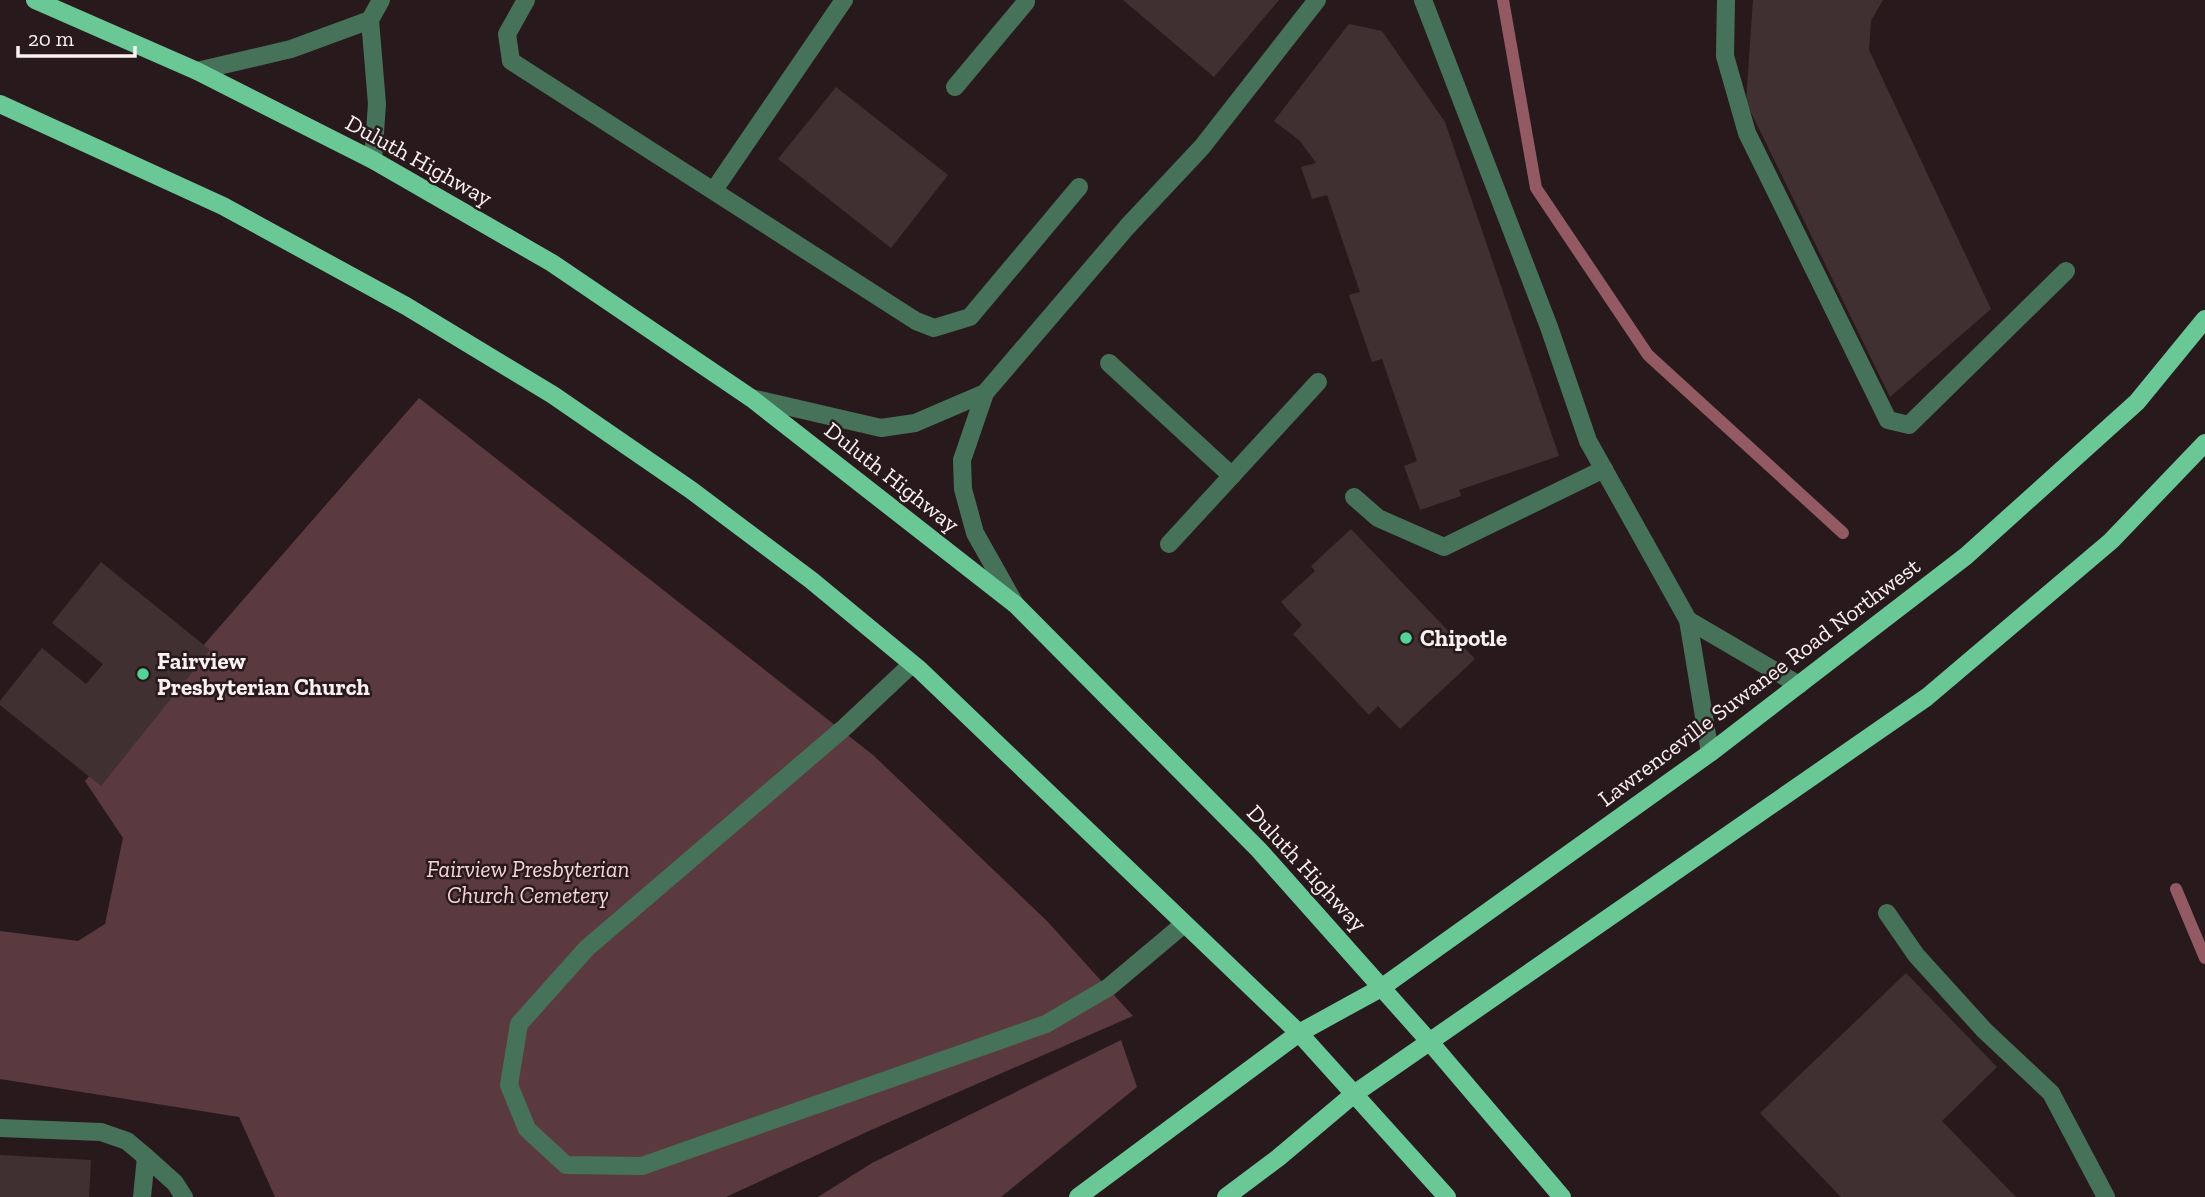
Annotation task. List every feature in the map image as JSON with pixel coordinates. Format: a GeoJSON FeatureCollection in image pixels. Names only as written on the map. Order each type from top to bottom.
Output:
{"type":"FeatureCollection","features":[{"type":"Feature","properties":{"kind":"main road","name":"Duluth Highway"},"geometry":{"type":"LineString","coordinates":[[35,0],[197,71],[373,160],[552,263],[751,398],[1016,606],[1259,850],[1429,1041],[1562,1197]]}},
{"type":"Feature","properties":{"kind":"main road"},"geometry":{"type":"LineString","coordinates":[[0,104],[223,206],[406,306],[554,395],[691,490],[811,580],[912,664],[1300,1033],[1447,1197]]}},
{"type":"Feature","properties":{"kind":"main road","name":"Lawrenceville Suwanee Road Northwest"},"geometry":{"type":"LineString","coordinates":[[1078,1197],[1300,1033],[1381,988],[1710,753],[1966,556],[2137,402],[2205,319]]}},
{"type":"Feature","properties":{"kind":"main road"},"geometry":{"type":"LineString","coordinates":[[1226,1197],[1278,1158],[1354,1094],[1927,697],[2111,541],[2205,443]]}},
{"type":"Feature","properties":{"kind":"lane"},"geometry":{"type":"LineString","coordinates":[[373,160],[377,104],[370,20],[381,0]]}},
{"type":"Feature","properties":{"kind":"lane"},"geometry":{"type":"LineString","coordinates":[[526,0],[506,34],[511,61],[916,321],[934,328],[970,317],[1079,187]]}},
{"type":"Feature","properties":{"kind":"lane"},"geometry":{"type":"LineString","coordinates":[[714,190],[844,0]]}},
{"type":"Feature","properties":{"kind":"lane"},"geometry":{"type":"LineString","coordinates":[[1016,606],[975,533],[963,489],[962,460],[985,393],[1127,227],[1202,147],[1317,0]]}},
{"type":"Feature","properties":{"kind":"lane"},"geometry":{"type":"LineString","coordinates":[[1423,0],[1549,327],[1588,441],[1688,620],[1710,753]]}},
{"type":"Feature","properties":{"kind":"lane"},"geometry":{"type":"LineString","coordinates":[[1726,0],[1725,56],[1747,133],[1888,420],[1909,425],[2066,271]]}},
{"type":"Feature","properties":{"kind":"lane"},"geometry":{"type":"LineString","coordinates":[[955,87],[1026,2]]}},
{"type":"Feature","properties":{"kind":"lane"},"geometry":{"type":"LineString","coordinates":[[197,71],[291,49],[370,20]]}},
{"type":"Feature","properties":{"kind":"lane"},"geometry":{"type":"LineString","coordinates":[[1109,363],[1232,476]]}},
{"type":"Feature","properties":{"kind":"lane"},"geometry":{"type":"LineString","coordinates":[[1169,544],[1318,382]]}},
{"type":"Feature","properties":{"kind":"lane"},"geometry":{"type":"LineString","coordinates":[[751,398],[880,428],[915,423],[985,393]]}},
{"type":"Feature","properties":{"kind":"lane"},"geometry":{"type":"LineString","coordinates":[[1354,497],[1378,518],[1444,547],[1604,469]]}},
{"type":"Feature","properties":{"kind":"lane"},"geometry":{"type":"LineString","coordinates":[[1688,620],[1799,685]]}},
{"type":"Feature","properties":{"kind":"lane"},"geometry":{"type":"LineString","coordinates":[[912,664],[845,727],[587,948],[519,1024],[509,1085],[527,1129],[566,1165],[642,1166],[1045,1024],[1109,987],[1184,923]]}},
{"type":"Feature","properties":{"kind":"lane"},"geometry":{"type":"LineString","coordinates":[[1886,913],[1916,955],[1967,1011],[2024,1070],[2051,1093],[2106,1197]]}},
{"type":"Feature","properties":{"kind":"lane"},"geometry":{"type":"LineString","coordinates":[[0,1128],[101,1132],[127,1141],[175,1183],[184,1197]]}},
{"type":"Feature","properties":{"kind":"lane"},"geometry":{"type":"LineString","coordinates":[[142,1197],[146,1157]]}},
{"type":"Feature","properties":{"kind":"green space","name":"Fairview Presbyterian Church Cemetery"},"geometry":{"type":"Polygon","coordinates":[[[419,398],[873,755],[1047,921],[1133,1016],[871,1130],[726,1197],[275,1197],[239,1117],[0,1079],[0,931],[78,941],[105,924],[123,838],[85,781],[419,398]]]}},
{"type":"Feature","properties":{"kind":"green space"},"geometry":{"type":"Polygon","coordinates":[[[1121,1040],[1137,1087],[1001,1197],[818,1197],[872,1163],[1121,1040]]]}},
{"type":"Feature","properties":{"kind":"building"},"geometry":{"type":"Polygon","coordinates":[[[1123,0],[1279,0],[1214,77],[1123,0]]]}},
{"type":"Feature","properties":{"kind":"building"},"geometry":{"type":"Polygon","coordinates":[[[1753,0],[1883,0],[1871,21],[1869,50],[1991,309],[1890,397],[1746,102],[1753,0]]]}},
{"type":"Feature","properties":{"kind":"building"},"geometry":{"type":"Polygon","coordinates":[[[1349,24],[1382,31],[1445,122],[1559,456],[1459,490],[1461,496],[1420,510],[1404,466],[1417,461],[1382,359],[1372,362],[1349,295],[1360,292],[1327,195],[1312,199],[1301,167],[1316,163],[1300,141],[1274,121],[1349,24]]]}},
{"type":"Feature","properties":{"kind":"building"},"geometry":{"type":"Polygon","coordinates":[[[836,87],[948,175],[891,248],[778,159],[836,87]]]}},
{"type":"Feature","properties":{"kind":"building"},"geometry":{"type":"Polygon","coordinates":[[[1351,529],[1475,659],[1400,729],[1378,706],[1369,715],[1293,634],[1302,625],[1281,602],[1315,571],[1311,566],[1351,529]]]}},
{"type":"Feature","properties":{"kind":"building","name":"Fairview Presbyterian Church"},"geometry":{"type":"Polygon","coordinates":[[[101,562],[210,650],[101,786],[0,705],[0,701],[42,648],[86,684],[103,664],[52,623],[101,562]]]}},
{"type":"Feature","properties":{"kind":"building"},"geometry":{"type":"Polygon","coordinates":[[[1906,973],[1997,1067],[1942,1121],[2016,1197],[1841,1197],[1760,1113],[1906,973]]]}},
{"type":"Feature","properties":{"kind":"building"},"geometry":{"type":"Polygon","coordinates":[[[0,1155],[91,1160],[89,1197],[0,1197],[0,1155]]]}},
{"type":"Feature","properties":{"kind":"waterway"},"geometry":{"type":"LineString","coordinates":[[1503,0],[1536,188],[1648,355],[1843,533]]}},
{"type":"Feature","properties":{"kind":"waterway"},"geometry":{"type":"LineString","coordinates":[[2176,889],[2205,958]]}},
{"type":"Feature","properties":{"kind":"place","name":"Chipotle"},"geometry":{"type":"Point","coordinates":[1406,638]}},
{"type":"Feature","properties":{"kind":"place","name":"Fairview Presbyterian Church"},"geometry":{"type":"Point","coordinates":[143,674]}}]}
